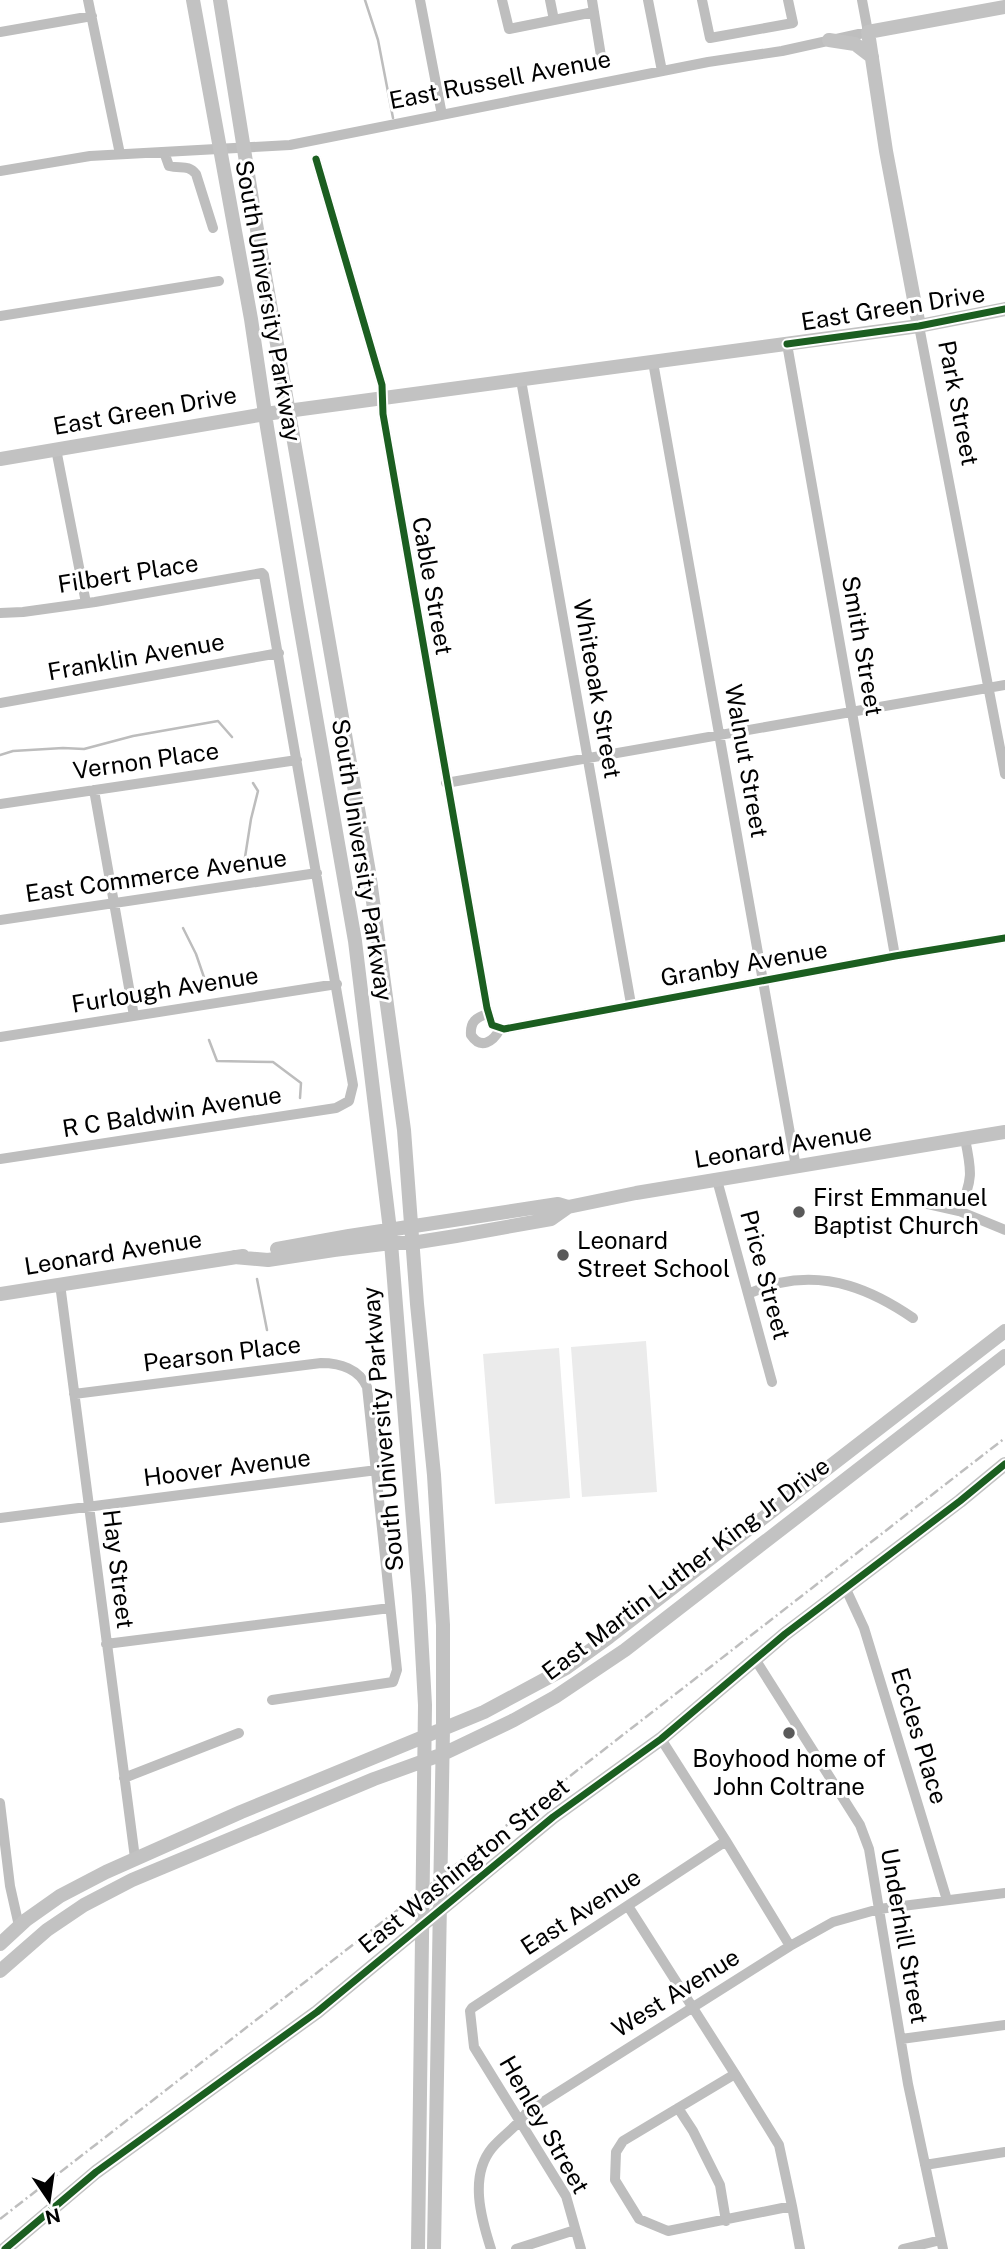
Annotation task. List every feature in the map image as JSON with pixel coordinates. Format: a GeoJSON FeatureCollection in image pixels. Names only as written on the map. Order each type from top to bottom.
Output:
{"type":"FeatureCollection","features":[{"type":"Feature","properties":{"kind":"main road","name":"South University Parkway"},"geometry":{"type":"LineString","coordinates":[[194,0],[251,319],[331,811],[355,941],[390,1236],[419,1596],[425,1705],[418,2249]]}},
{"type":"Feature","properties":{"kind":"main road","name":"South University Parkway"},"geometry":{"type":"LineString","coordinates":[[220,0],[369,872],[402,1119],[435,1488],[443,1625],[434,2249]]}},
{"type":"Feature","properties":{"kind":"main road","name":"East Russell Avenue"},"geometry":{"type":"LineString","coordinates":[[868,32],[1005,7]]}},
{"type":"Feature","properties":{"kind":"main road","name":"Park Street"},"geometry":{"type":"LineString","coordinates":[[868,32],[890,175],[919,326]]}},
{"type":"Feature","properties":{"kind":"main road"},"geometry":{"type":"LineString","coordinates":[[829,40],[855,44],[872,57]]}},
{"type":"Feature","properties":{"kind":"main road","name":"East Green Drive"},"geometry":{"type":"LineString","coordinates":[[0,459],[265,414],[919,326],[1005,309]]}},
{"type":"Feature","properties":{"kind":"main road","name":"Leonard Avenue"},"geometry":{"type":"LineString","coordinates":[[390,1236],[412,1243],[551,1219],[568,1207],[636,1193],[1005,1132]]}},
{"type":"Feature","properties":{"kind":"main road","name":"Leonard Avenue"},"geometry":{"type":"LineString","coordinates":[[0,1294],[234,1257],[268,1260],[390,1236],[411,1227],[558,1204],[568,1207]]}},
{"type":"Feature","properties":{"kind":"main road","name":"East Martin Luther King Jr Drive"},"geometry":{"type":"LineString","coordinates":[[0,1944],[19,1926],[60,1896],[135,1858],[484,1712],[566,1668],[610,1637],[1005,1331]]}},
{"type":"Feature","properties":{"kind":"main road","name":"East Martin Luther King Jr Drive"},"geometry":{"type":"LineString","coordinates":[[0,1971],[47,1930],[84,1905],[132,1880],[374,1779],[443,1754],[555,1697],[625,1650],[1005,1356]]}},
{"type":"Feature","properties":{"kind":"main road","name":"East Washington Street"},"geometry":{"type":"LineString","coordinates":[[5,2249],[96,2172],[317,2012],[553,1816],[661,1739],[845,1587],[1005,1464]]}},
{"type":"Feature","properties":{"kind":"street"},"geometry":{"type":"LineString","coordinates":[[88,0],[120,154]]}},
{"type":"Feature","properties":{"kind":"street"},"geometry":{"type":"LineString","coordinates":[[420,0],[442,115]]}},
{"type":"Feature","properties":{"kind":"street"},"geometry":{"type":"LineString","coordinates":[[502,0],[509,29],[594,12]]}},
{"type":"Feature","properties":{"kind":"street"},"geometry":{"type":"LineString","coordinates":[[550,0],[554,20]]}},
{"type":"Feature","properties":{"kind":"street"},"geometry":{"type":"LineString","coordinates":[[592,0],[601,56]]}},
{"type":"Feature","properties":{"kind":"street"},"geometry":{"type":"LineString","coordinates":[[648,0],[662,71]]}},
{"type":"Feature","properties":{"kind":"street"},"geometry":{"type":"LineString","coordinates":[[702,0],[710,38],[793,23],[788,0]]}},
{"type":"Feature","properties":{"kind":"street","name":"Park Street"},"geometry":{"type":"LineString","coordinates":[[862,0],[868,32]]}},
{"type":"Feature","properties":{"kind":"street"},"geometry":{"type":"LineString","coordinates":[[0,32],[92,16]]}},
{"type":"Feature","properties":{"kind":"street","name":"East Russell Avenue"},"geometry":{"type":"LineString","coordinates":[[0,171],[90,156],[290,145],[662,71],[782,51],[868,32]]}},
{"type":"Feature","properties":{"kind":"street"},"geometry":{"type":"LineString","coordinates":[[164,152],[169,166],[192,168],[196,174],[213,228]]}},
{"type":"Feature","properties":{"kind":"street","name":"Cable Street"},"geometry":{"type":"LineString","coordinates":[[316,159],[382,385],[383,414],[446,783],[493,1023]]}},
{"type":"Feature","properties":{"kind":"street"},"geometry":{"type":"LineString","coordinates":[[0,316],[219,281]]}},
{"type":"Feature","properties":{"kind":"street","name":"Park Street"},"geometry":{"type":"LineString","coordinates":[[919,326],[1005,774]]}},
{"type":"Feature","properties":{"kind":"street","name":"Smith Street"},"geometry":{"type":"LineString","coordinates":[[787,344],[895,956]]}},
{"type":"Feature","properties":{"kind":"street","name":"Walnut Street"},"geometry":{"type":"LineString","coordinates":[[653,362],[796,1167]]}},
{"type":"Feature","properties":{"kind":"street","name":"Whiteoak Street"},"geometry":{"type":"LineString","coordinates":[[521,380],[631,1004]]}},
{"type":"Feature","properties":{"kind":"street"},"geometry":{"type":"LineString","coordinates":[[56,449],[86,603]]}},
{"type":"Feature","properties":{"kind":"street","name":"Filbert Place"},"geometry":{"type":"LineString","coordinates":[[0,613],[86,603],[262,573],[267,580],[279,653]]}},
{"type":"Feature","properties":{"kind":"street"},"geometry":{"type":"LineString","coordinates":[[279,653],[337,984]]}},
{"type":"Feature","properties":{"kind":"street","name":"Franklin Avenue"},"geometry":{"type":"LineString","coordinates":[[0,703],[279,653]]}},
{"type":"Feature","properties":{"kind":"street"},"geometry":{"type":"LineString","coordinates":[[446,783],[1005,685]]}},
{"type":"Feature","properties":{"kind":"street","name":"Vernon Place"},"geometry":{"type":"LineString","coordinates":[[0,804],[297,760]]}},
{"type":"Feature","properties":{"kind":"street"},"geometry":{"type":"LineString","coordinates":[[94,790],[134,1016]]}},
{"type":"Feature","properties":{"kind":"street","name":"East Commerce Avenue"},"geometry":{"type":"LineString","coordinates":[[0,920],[317,873]]}},
{"type":"Feature","properties":{"kind":"street","name":"Granby Avenue"},"geometry":{"type":"LineString","coordinates":[[493,1023],[631,1004],[1005,938]]}},
{"type":"Feature","properties":{"kind":"street","name":"Furlough Avenue"},"geometry":{"type":"LineString","coordinates":[[0,1037],[337,984]]}},
{"type":"Feature","properties":{"kind":"street","name":"R C Baldwin Avenue"},"geometry":{"type":"LineString","coordinates":[[0,1159],[336,1108],[349,1101],[353,1085],[337,984]]}},
{"type":"Feature","properties":{"kind":"street"},"geometry":{"type":"LineString","coordinates":[[958,1211],[970,1187],[971,1174],[965,1139]]}},
{"type":"Feature","properties":{"kind":"street","name":"Price Street"},"geometry":{"type":"LineString","coordinates":[[717,1180],[772,1382]]}},
{"type":"Feature","properties":{"kind":"street"},"geometry":{"type":"LineString","coordinates":[[928,1204],[958,1211],[1005,1230]]}},
{"type":"Feature","properties":{"kind":"street"},"geometry":{"type":"LineString","coordinates":[[748,1294],[778,1283],[824,1279],[861,1290],[913,1318]]}},
{"type":"Feature","properties":{"kind":"street","name":"Hay Street"},"geometry":{"type":"LineString","coordinates":[[60,1284],[135,1858]]}},
{"type":"Feature","properties":{"kind":"street","name":"Pearson Place"},"geometry":{"type":"LineString","coordinates":[[74,1394],[321,1363],[340,1365],[349,1368],[363,1379],[367,1387],[377,1470]]}},
{"type":"Feature","properties":{"kind":"street"},"geometry":{"type":"LineString","coordinates":[[272,1700],[393,1682],[397,1670],[377,1470]]}},
{"type":"Feature","properties":{"kind":"street","name":"Hoover Avenue"},"geometry":{"type":"LineString","coordinates":[[0,1518],[377,1470]]}},
{"type":"Feature","properties":{"kind":"street","name":"Eccles Place"},"geometry":{"type":"LineString","coordinates":[[845,1587],[864,1628],[947,1900]]}},
{"type":"Feature","properties":{"kind":"street"},"geometry":{"type":"LineString","coordinates":[[106,1644],[390,1608]]}},
{"type":"Feature","properties":{"kind":"street","name":"Underhill Street"},"geometry":{"type":"LineString","coordinates":[[755,1659],[860,1825],[869,1849],[901,2039],[942,2244]]}},
{"type":"Feature","properties":{"kind":"street"},"geometry":{"type":"LineString","coordinates":[[124,1778],[239,1733]]}},
{"type":"Feature","properties":{"kind":"street"},"geometry":{"type":"LineString","coordinates":[[661,1739],[790,1946]]}},
{"type":"Feature","properties":{"kind":"street"},"geometry":{"type":"LineString","coordinates":[[0,1803],[10,1886],[19,1926]]}},
{"type":"Feature","properties":{"kind":"street","name":"East Avenue"},"geometry":{"type":"LineString","coordinates":[[470,2024],[472,2008],[726,1841]]}},
{"type":"Feature","properties":{"kind":"street","name":"West Avenue"},"geometry":{"type":"LineString","coordinates":[[491,2249],[479,2200],[481,2170],[490,2150],[521,2122],[527,2112],[832,1922],[879,1909],[1005,1893]]}},
{"type":"Feature","properties":{"kind":"street"},"geometry":{"type":"LineString","coordinates":[[628,1906],[779,2145],[800,2249]]}},
{"type":"Feature","properties":{"kind":"street","name":"Henley Street"},"geometry":{"type":"LineString","coordinates":[[470,2024],[474,2047],[566,2196],[581,2249]]}},
{"type":"Feature","properties":{"kind":"street"},"geometry":{"type":"LineString","coordinates":[[901,2039],[1005,2025]]}},
{"type":"Feature","properties":{"kind":"street"},"geometry":{"type":"LineString","coordinates":[[735,2074],[624,2141],[616,2152],[615,2180],[639,2219],[668,2231],[792,2206]]}},
{"type":"Feature","properties":{"kind":"street"},"geometry":{"type":"LineString","coordinates":[[678,2108],[693,2131],[720,2185],[726,2221]]}},
{"type":"Feature","properties":{"kind":"street"},"geometry":{"type":"LineString","coordinates":[[925,2165],[1005,2152]]}},
{"type":"Feature","properties":{"kind":"street"},"geometry":{"type":"LineString","coordinates":[[516,2249],[575,2230]]}},
{"type":"Feature","properties":{"kind":"street"},"geometry":{"type":"LineString","coordinates":[[903,2249],[942,2244]]}},
{"type":"Feature","properties":{"kind":"shaded area"},"geometry":{"type":"Polygon","coordinates":[[[646,1341],[657,1492],[582,1497],[571,1347],[646,1341]]]}},
{"type":"Feature","properties":{"kind":"shaded area"},"geometry":{"type":"Polygon","coordinates":[[[559,1348],[570,1498],[495,1504],[483,1354],[559,1348]]]}},
{"type":"Feature","properties":{"kind":"waterway"},"geometry":{"type":"LineString","coordinates":[[365,0],[378,40],[393,118]]}},
{"type":"Feature","properties":{"kind":"waterway"},"geometry":{"type":"LineString","coordinates":[[0,755],[13,751],[84,749],[133,736],[218,721],[232,737]]}},
{"type":"Feature","properties":{"kind":"waterway"},"geometry":{"type":"LineString","coordinates":[[243,870],[258,791],[253,783]]}},
{"type":"Feature","properties":{"kind":"waterway"},"geometry":{"type":"LineString","coordinates":[[183,928],[207,986]]}},
{"type":"Feature","properties":{"kind":"waterway"},"geometry":{"type":"LineString","coordinates":[[209,1040],[217,1061],[273,1062],[301,1083],[300,1098]]}},
{"type":"Feature","properties":{"kind":"waterway"},"geometry":{"type":"LineString","coordinates":[[257,1279],[267,1330]]}},
{"type":"Feature","properties":{"kind":"railway"},"geometry":{"type":"LineString","coordinates":[[0,2219],[1005,1438]]}},
{"type":"Feature","properties":{"kind":"cycle path"},"geometry":{"type":"LineString","coordinates":[[316,159],[382,385],[383,414],[492,1025],[504,1029],[1005,938]]}},
{"type":"Feature","properties":{"kind":"cycle path"},"geometry":{"type":"LineString","coordinates":[[787,344],[919,326],[1005,309]]}},
{"type":"Feature","properties":{"kind":"cycle path"},"geometry":{"type":"LineString","coordinates":[[5,2249],[96,2172],[317,2012],[553,1817],[661,1739],[785,1634],[1005,1464]]}},
{"type":"Feature","properties":{"kind":"place","name":"First Emmanuel Baptist Church"},"geometry":{"type":"Point","coordinates":[799,1212]}},
{"type":"Feature","properties":{"kind":"place","name":"Leonard Street School"},"geometry":{"type":"Point","coordinates":[563,1255]}},
{"type":"Feature","properties":{"kind":"place","name":"Boyhood home of John Coltrane"},"geometry":{"type":"Point","coordinates":[789,1733]}}]}
